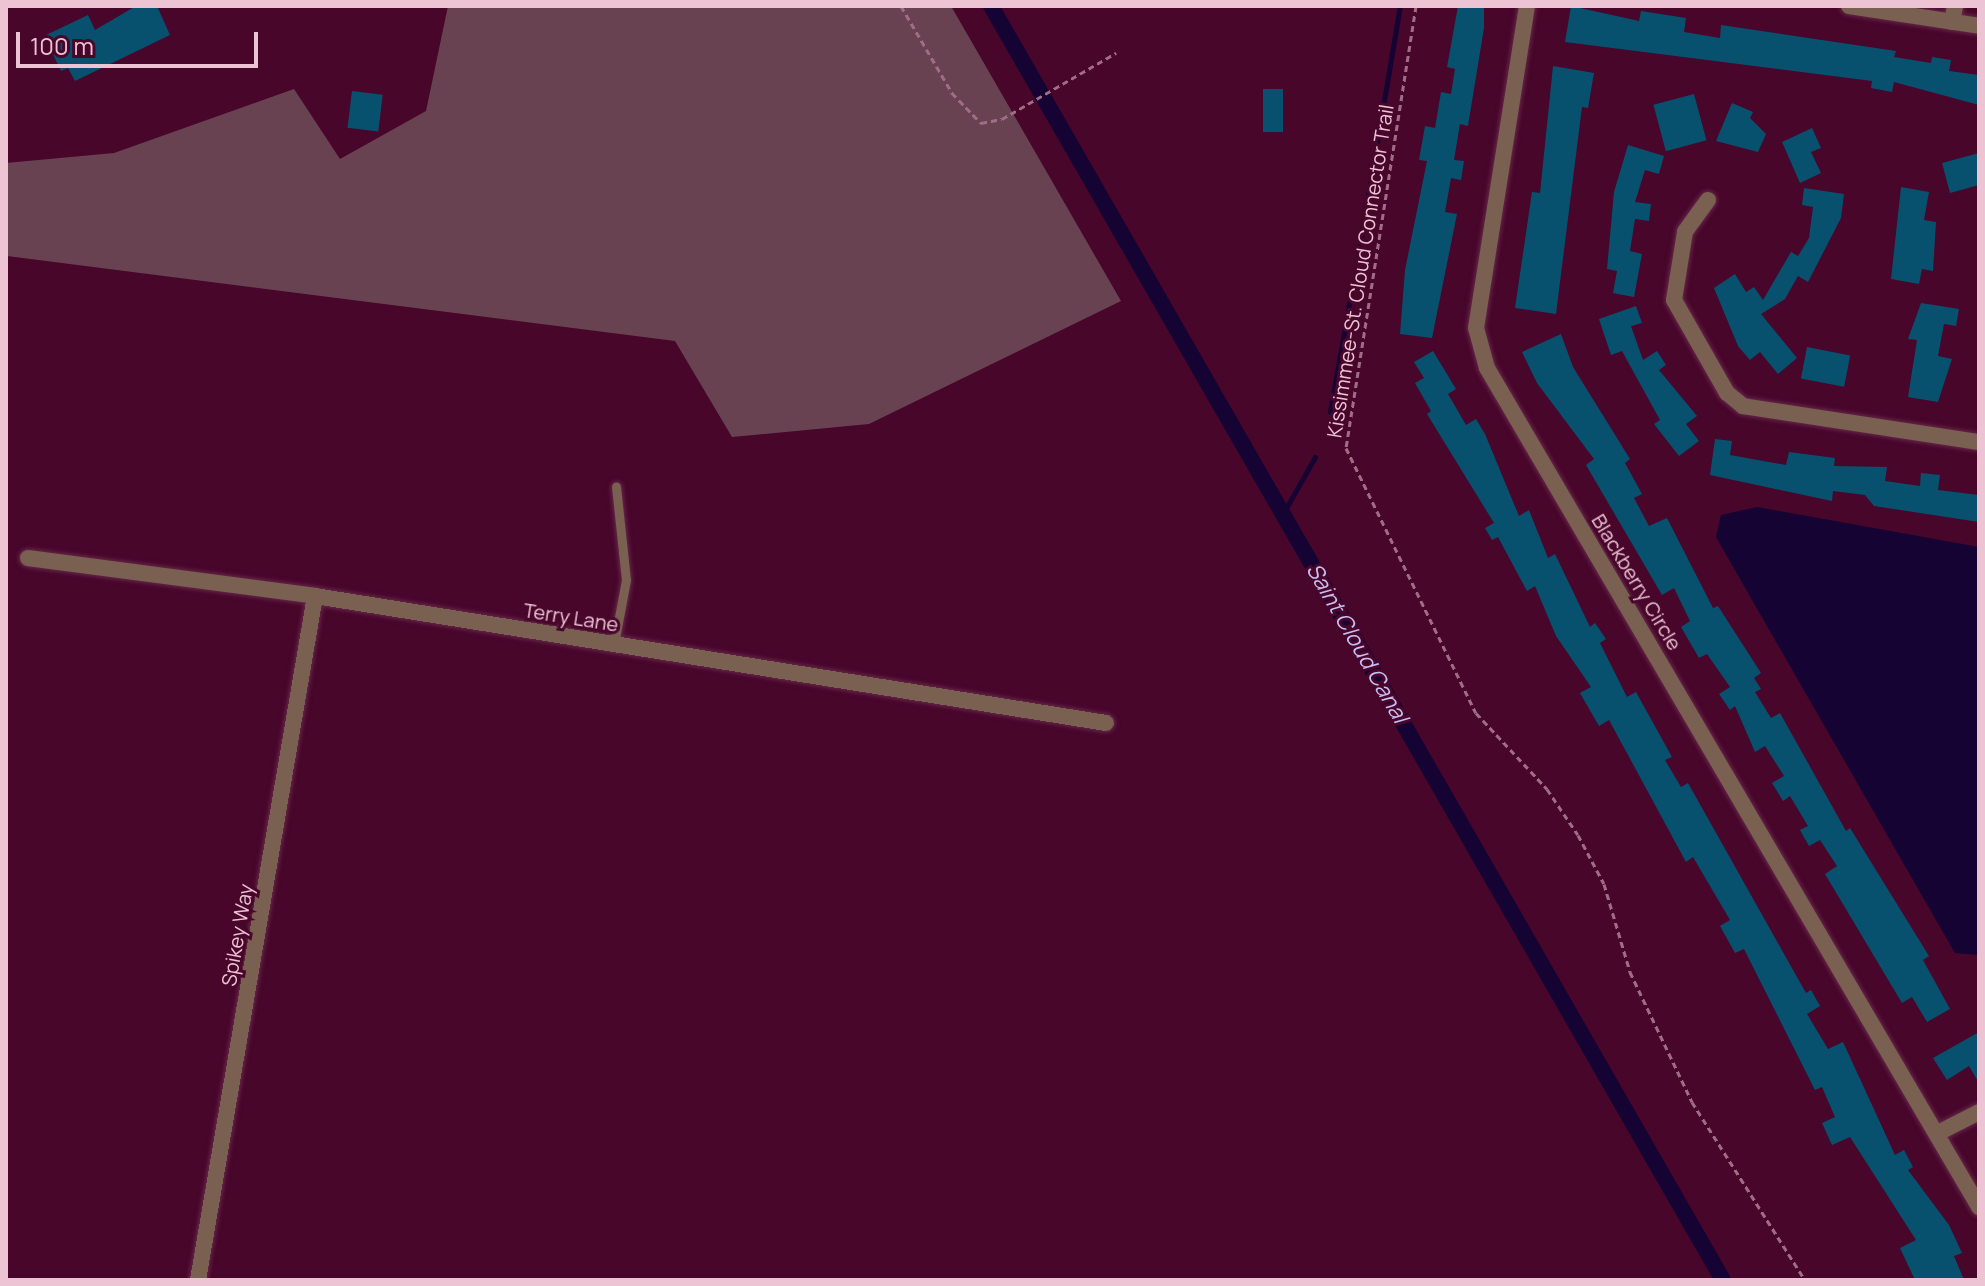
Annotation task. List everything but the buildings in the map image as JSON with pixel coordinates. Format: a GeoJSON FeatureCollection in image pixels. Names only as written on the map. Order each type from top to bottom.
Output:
{"type":"FeatureCollection","features":[{"type":"Feature","properties":{"kind":"street","name":"Blackberry Circle"},"geometry":{"type":"LineString","coordinates":[[1527,6],[1476,328],[1487,368],[1979,1207]]}},
{"type":"Feature","properties":{"kind":"street"},"geometry":{"type":"LineString","coordinates":[[1849,6],[1953,14],[1979,26]]}},
{"type":"Feature","properties":{"kind":"street"},"geometry":{"type":"LineString","coordinates":[[1708,200],[1685,232],[1674,300],[1727,393],[1743,406],[1979,439]]}},
{"type":"Feature","properties":{"kind":"street","name":"Terry Lane"},"geometry":{"type":"LineString","coordinates":[[28,558],[315,596],[1106,723]]}},
{"type":"Feature","properties":{"kind":"street","name":"Spikey Way"},"geometry":{"type":"LineString","coordinates":[[198,1280],[315,596]]}},
{"type":"Feature","properties":{"kind":"street"},"geometry":{"type":"LineString","coordinates":[[1938,1133],[1979,1112]]}},
{"type":"Feature","properties":{"kind":"lane"},"geometry":{"type":"LineString","coordinates":[[614,644],[626,580],[616,487]]}},
{"type":"Feature","properties":{"kind":"path"},"geometry":{"type":"LineString","coordinates":[[901,6],[970,117],[992,124],[1116,53]]}},
{"type":"Feature","properties":{"kind":"path","name":"Kissimmee-St. Cloud Connector Trail"},"geometry":{"type":"LineString","coordinates":[[1416,6],[1346,448],[1476,713],[1547,789],[1578,835],[1604,884],[1630,972],[1692,1102],[1805,1280]]}},
{"type":"Feature","properties":{"kind":"shaded area"},"geometry":{"type":"Polygon","coordinates":[[[448,6],[951,6],[1121,301],[869,424],[732,437],[675,341],[7,256],[6,262],[6,163],[114,153],[294,89],[340,159],[426,111],[448,6]]]}},
{"type":"Feature","properties":{"kind":"shaded area"},"geometry":{"type":"Polygon","coordinates":[[[1757,507],[1979,547],[1979,955],[1955,953],[1716,537],[1721,515],[1757,507]]]}},
{"type":"Feature","properties":{"kind":"waterway","name":"Saint Cloud Canal"},"geometry":{"type":"LineString","coordinates":[[991,6],[1723,1280]]}},
{"type":"Feature","properties":{"kind":"waterway"},"geometry":{"type":"LineString","coordinates":[[1358,256],[1400,6]]}},
{"type":"Feature","properties":{"kind":"waterway"},"geometry":{"type":"LineString","coordinates":[[1330,412],[1352,287]]}},
{"type":"Feature","properties":{"kind":"waterway"},"geometry":{"type":"LineString","coordinates":[[1281,517],[1315,457]]}}]}
